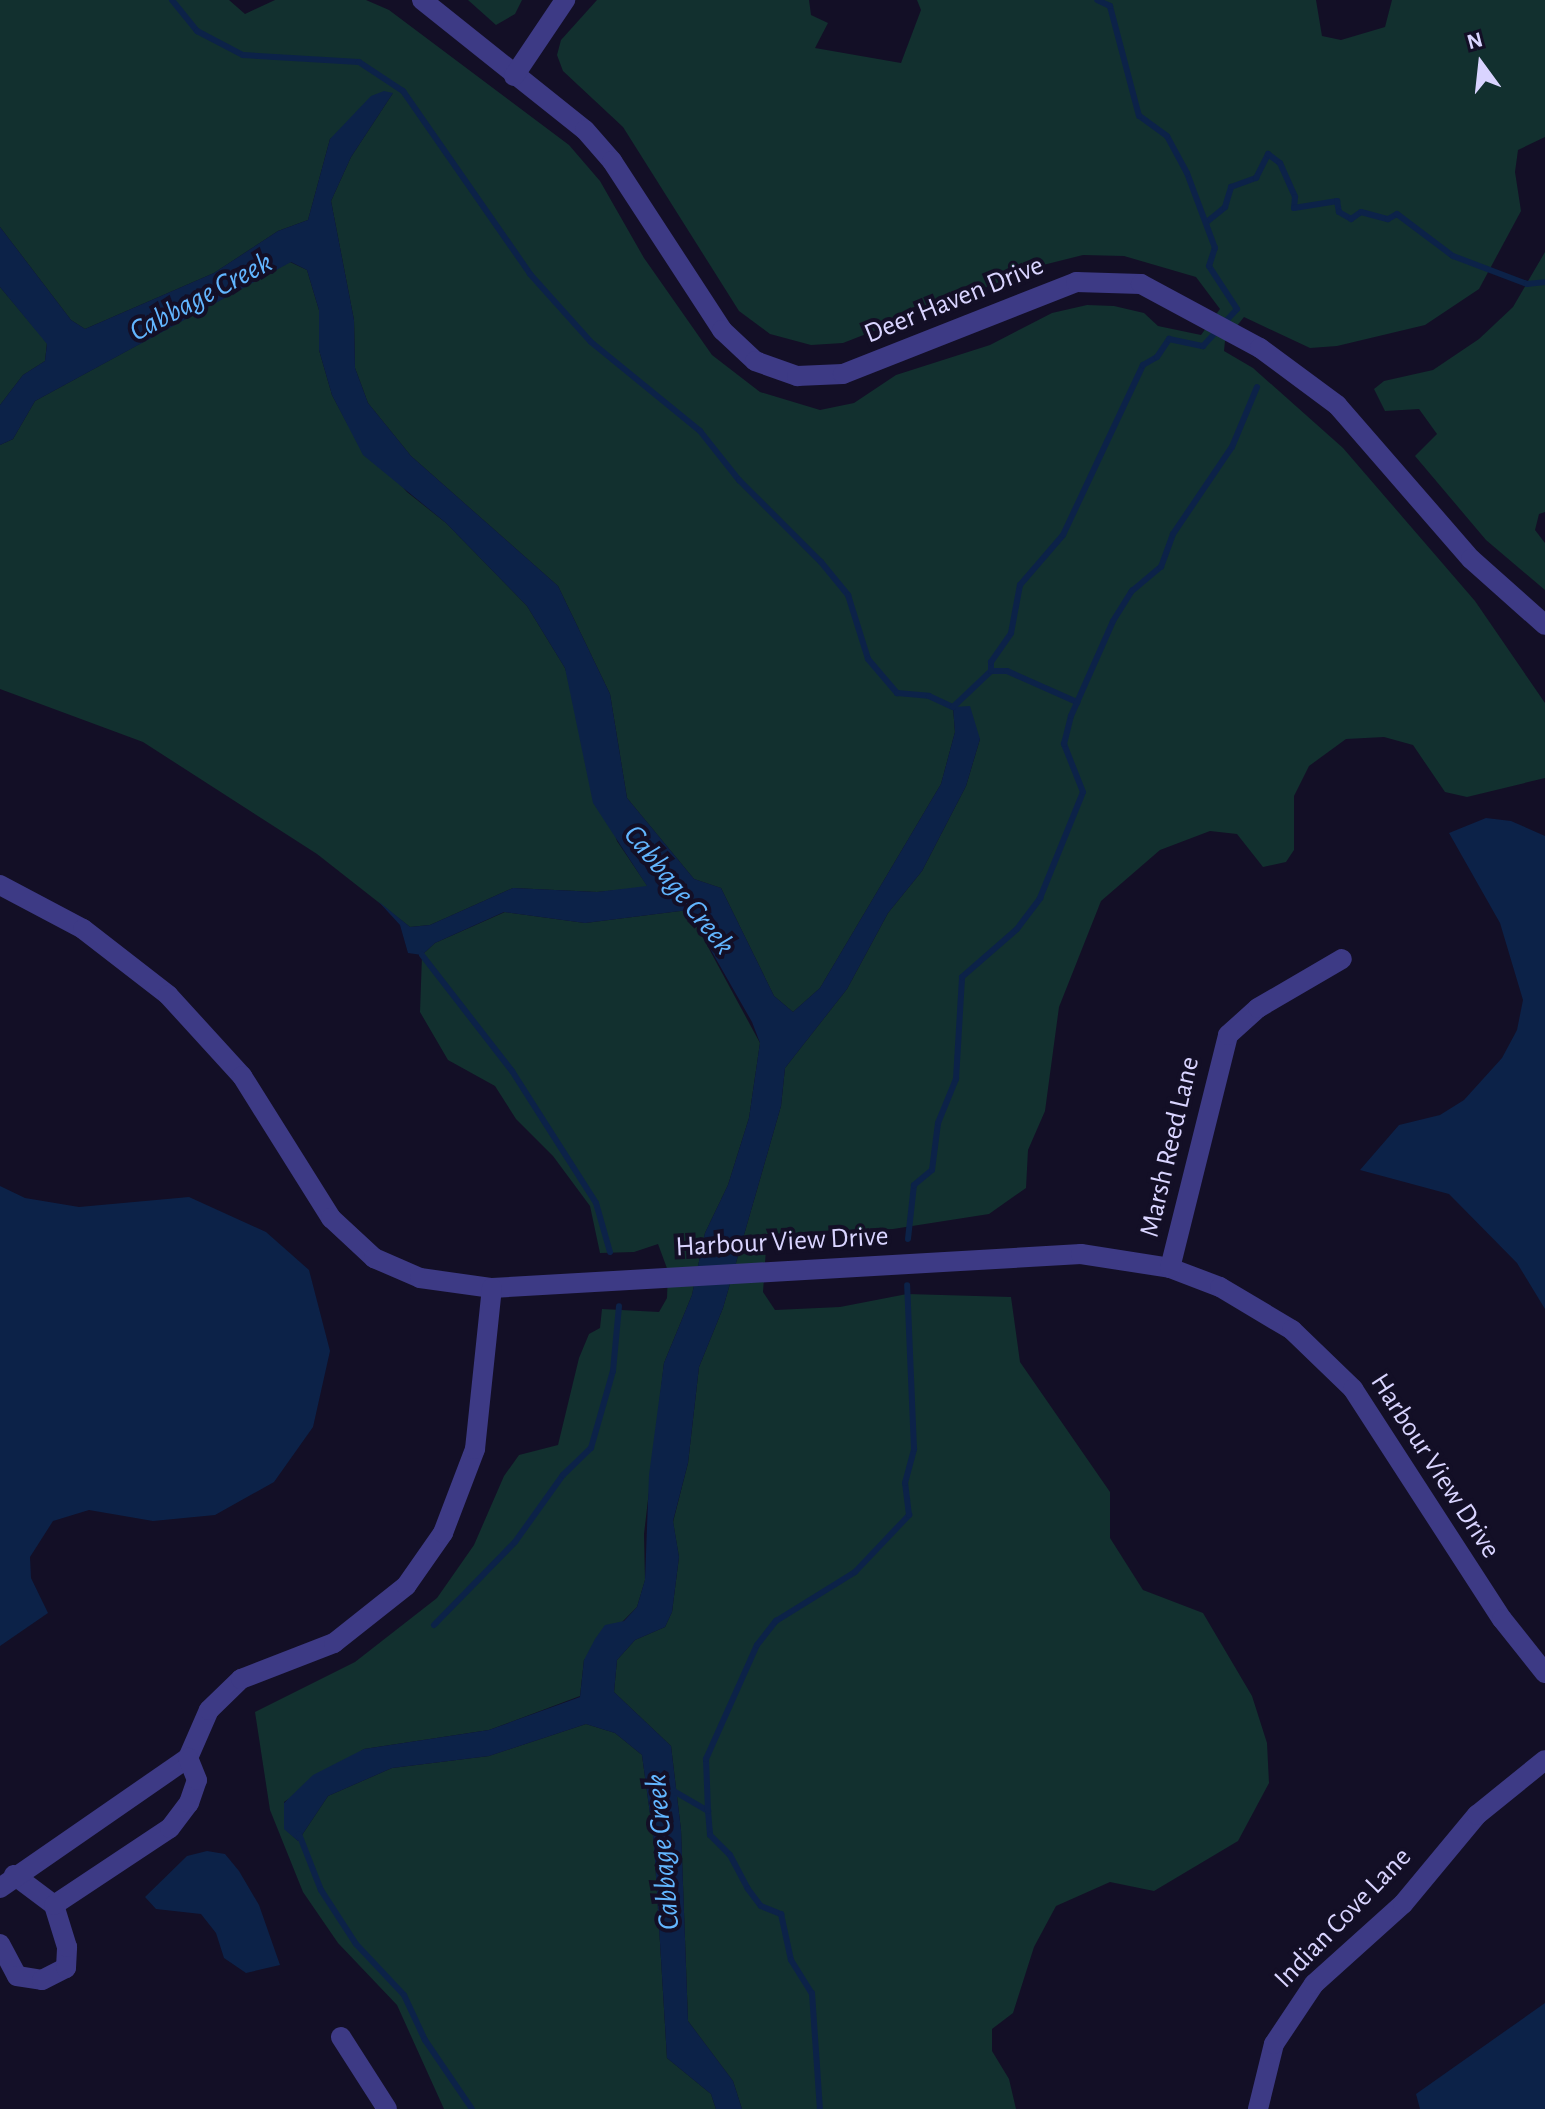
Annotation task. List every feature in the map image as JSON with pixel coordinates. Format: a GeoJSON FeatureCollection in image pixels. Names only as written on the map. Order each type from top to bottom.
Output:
{"type":"FeatureCollection","features":[{"type":"Feature","properties":{"kind":"street","name":"Deer Haven Drive"},"geometry":{"type":"LineString","coordinates":[[422,0],[585,130],[612,161],[731,342],[782,373],[812,378],[843,374],[1076,282],[1141,284],[1236,334],[1337,405],[1471,559],[1545,625]]}},
{"type":"Feature","properties":{"kind":"street"},"geometry":{"type":"LineString","coordinates":[[514,76],[565,0]]}},
{"type":"Feature","properties":{"kind":"street","name":"Harbour View Drive"},"geometry":{"type":"LineString","coordinates":[[0,885],[83,929],[127,961],[205,1033],[272,1119],[318,1199],[356,1243],[420,1278],[492,1288],[1081,1254],[1170,1268],[1220,1287],[1269,1314],[1334,1368],[1370,1411],[1502,1619],[1545,1673]]}},
{"type":"Feature","properties":{"kind":"street","name":"Marsh Reed Lane"},"geometry":{"type":"LineString","coordinates":[[1170,1268],[1228,1035],[1258,1008],[1342,959]]}},
{"type":"Feature","properties":{"kind":"street"},"geometry":{"type":"LineString","coordinates":[[0,1944],[17,1976],[42,1980],[66,1968],[67,1947],[54,1905],[7,1881],[188,1758],[198,1730],[224,1693],[268,1665],[307,1655],[359,1627],[427,1560],[462,1492],[475,1449],[492,1288]]}},
{"type":"Feature","properties":{"kind":"street"},"geometry":{"type":"LineString","coordinates":[[54,1905],[170,1828],[189,1803],[197,1780],[188,1758]]}},
{"type":"Feature","properties":{"kind":"street","name":"Indian Cove Lane"},"geometry":{"type":"LineString","coordinates":[[1258,2109],[1274,2044],[1314,1984],[1393,1915],[1477,1815],[1545,1760]]}},
{"type":"Feature","properties":{"kind":"street"},"geometry":{"type":"LineString","coordinates":[[341,2037],[387,2109]]}},
{"type":"Feature","properties":{"kind":"green space"},"geometry":{"type":"Polygon","coordinates":[[[0,0],[229,0],[245,14],[275,0],[366,0],[389,10],[569,145],[600,181],[644,258],[712,355],[760,392],[820,410],[854,403],[896,375],[990,345],[1052,313],[1087,305],[1114,306],[1144,313],[1158,326],[1201,335],[1220,309],[1196,277],[1124,256],[1083,255],[1043,265],[843,343],[811,345],[770,334],[739,311],[623,127],[563,71],[557,55],[561,40],[597,0],[809,0],[811,15],[828,23],[815,48],[901,63],[921,10],[917,0],[1316,0],[1322,36],[1341,40],[1385,27],[1392,0],[1545,0],[1545,137],[1518,150],[1515,172],[1521,211],[1479,289],[1425,325],[1337,346],[1310,348],[1244,317],[1225,341],[1224,351],[1253,368],[1343,448],[1475,601],[1545,703],[1545,778],[1467,797],[1445,792],[1413,745],[1384,737],[1346,739],[1309,766],[1294,796],[1294,850],[1286,862],[1263,867],[1237,834],[1210,831],[1160,850],[1101,901],[1059,1007],[1045,1111],[1028,1150],[1026,1188],[989,1214],[893,1229],[767,1234],[763,1292],[775,1310],[840,1307],[907,1294],[1011,1297],[1020,1362],[1110,1492],[1110,1538],[1143,1590],[1203,1613],[1252,1696],[1267,1743],[1269,1783],[1238,1841],[1154,1891],[1110,1882],[1056,1906],[1034,1947],[1013,2013],[992,2029],[992,2051],[1009,2079],[1016,2109],[742,2109],[733,2081],[688,2021],[681,1830],[671,1746],[614,1692],[617,1660],[635,1640],[665,1627],[672,1612],[679,1557],[673,1522],[688,1463],[699,1367],[723,1308],[781,1106],[785,1068],[847,989],[888,913],[922,871],[966,786],[980,739],[953,707],[955,732],[941,784],[820,988],[793,1012],[774,996],[721,888],[694,879],[627,798],[610,694],[558,586],[411,456],[368,403],[355,368],[354,320],[331,201],[351,157],[393,93],[330,139],[308,220],[278,231],[214,273],[85,329],[71,320],[0,227],[0,0]]]}},
{"type":"Feature","properties":{"kind":"green space"},"geometry":{"type":"Polygon","coordinates":[[[468,0],[522,0],[515,14],[496,25],[468,0]]]}},
{"type":"Feature","properties":{"kind":"green space"},"geometry":{"type":"Polygon","coordinates":[[[1545,252],[1545,512],[1539,514],[1535,530],[1545,543],[1545,590],[1486,540],[1415,456],[1437,434],[1419,409],[1385,411],[1374,389],[1384,381],[1433,370],[1479,339],[1513,307],[1545,252]]]}},
{"type":"Feature","properties":{"kind":"green space"},"geometry":{"type":"Polygon","coordinates":[[[290,262],[307,270],[319,310],[319,350],[332,395],[348,425],[407,492],[446,523],[527,606],[565,668],[617,841],[648,887],[597,892],[513,888],[430,925],[410,927],[317,854],[143,742],[0,689],[0,445],[13,439],[35,401],[290,262]]]}},
{"type":"Feature","properties":{"kind":"green space"},"geometry":{"type":"Polygon","coordinates":[[[0,287],[47,343],[45,361],[23,375],[0,405],[0,287]]]}},
{"type":"Feature","properties":{"kind":"green space"},"geometry":{"type":"Polygon","coordinates":[[[688,910],[760,1043],[749,1118],[728,1185],[705,1233],[692,1295],[664,1363],[644,1534],[645,1580],[637,1607],[584,1660],[580,1696],[489,1730],[364,1749],[284,1802],[284,1828],[298,1841],[328,1796],[392,1768],[489,1756],[586,1724],[615,1733],[642,1755],[654,1843],[667,2058],[711,2094],[716,2109],[444,2109],[397,2005],[338,1943],[303,1892],[270,1810],[255,1712],[355,1662],[437,1598],[474,1545],[504,1476],[519,1455],[558,1445],[579,1358],[589,1334],[600,1328],[602,1309],[659,1312],[667,1298],[668,1271],[658,1244],[634,1252],[600,1253],[590,1206],[553,1156],[516,1119],[495,1086],[448,1060],[420,1012],[422,955],[435,943],[505,912],[585,923],[688,910]]]}},
{"type":"Feature","properties":{"kind":"water","name":"Cabbage Creek"},"geometry":{"type":"Polygon","coordinates":[[[384,91],[393,93],[351,157],[331,201],[354,320],[355,368],[368,403],[411,456],[558,586],[610,694],[627,798],[694,879],[721,888],[774,996],[793,1012],[820,988],[941,784],[955,732],[953,707],[970,706],[980,739],[966,786],[922,871],[888,913],[847,989],[785,1068],[781,1106],[723,1308],[699,1367],[688,1463],[673,1521],[679,1557],[672,1612],[665,1627],[635,1640],[617,1660],[614,1692],[671,1746],[681,1830],[688,2021],[733,2081],[742,2109],[716,2109],[711,2094],[667,2058],[654,1843],[642,1755],[615,1733],[586,1724],[489,1756],[392,1768],[328,1796],[298,1841],[284,1829],[284,1803],[313,1775],[364,1749],[489,1730],[580,1697],[584,1660],[595,1639],[605,1625],[624,1621],[637,1607],[645,1580],[649,1475],[664,1363],[692,1295],[705,1233],[728,1185],[749,1118],[760,1043],[752,1022],[688,910],[585,923],[504,912],[435,943],[422,955],[408,953],[400,925],[378,901],[410,927],[430,925],[513,888],[597,892],[647,886],[593,803],[565,668],[527,606],[446,523],[363,455],[332,395],[319,350],[319,310],[307,270],[291,262],[35,401],[13,439],[0,445],[0,405],[23,375],[45,361],[47,344],[0,287],[0,227],[71,320],[85,329],[214,273],[278,231],[308,220],[330,139],[371,96],[384,91]]]}},
{"type":"Feature","properties":{"kind":"water"},"geometry":{"type":"Polygon","coordinates":[[[1486,818],[1511,821],[1545,836],[1545,1309],[1517,1263],[1449,1194],[1360,1170],[1399,1125],[1440,1115],[1464,1100],[1502,1058],[1517,1030],[1523,1000],[1500,923],[1449,833],[1486,818]]]}},
{"type":"Feature","properties":{"kind":"water"},"geometry":{"type":"Polygon","coordinates":[[[0,1186],[25,1198],[79,1207],[189,1197],[266,1232],[309,1270],[330,1351],[313,1427],[274,1482],[215,1515],[153,1521],[89,1510],[53,1521],[30,1557],[31,1578],[48,1613],[0,1646],[0,1186]]]}},
{"type":"Feature","properties":{"kind":"water"},"geometry":{"type":"Polygon","coordinates":[[[207,1851],[225,1854],[239,1871],[259,1905],[280,1965],[246,1973],[224,1958],[216,1933],[201,1914],[156,1909],[145,1897],[187,1856],[207,1851]]]}},
{"type":"Feature","properties":{"kind":"water"},"geometry":{"type":"Polygon","coordinates":[[[1545,2003],[1545,2109],[1420,2109],[1416,2094],[1545,2003]]]}},
{"type":"Feature","properties":{"kind":"waterway"},"geometry":{"type":"LineString","coordinates":[[172,0],[197,31],[243,55],[359,62],[403,91],[530,274],[591,342],[700,431],[739,480],[821,562],[848,595],[868,659],[897,693],[929,696],[953,707],[991,671],[1007,671],[1077,702]]}},
{"type":"Feature","properties":{"kind":"waterway"},"geometry":{"type":"LineString","coordinates":[[991,671],[991,662],[1011,633],[1020,585],[1063,535],[1143,365],[1157,357],[1169,339],[1203,346],[1237,309],[1209,266],[1215,248],[1187,173],[1167,136],[1139,116],[1110,6],[1097,0]]}},
{"type":"Feature","properties":{"kind":"waterway"},"geometry":{"type":"LineString","coordinates":[[1208,221],[1225,207],[1231,187],[1256,178],[1268,154],[1280,163],[1295,197],[1294,208],[1337,201],[1339,212],[1351,219],[1361,212],[1388,219],[1397,214],[1453,256],[1527,284],[1545,282]]}},
{"type":"Feature","properties":{"kind":"waterway"},"geometry":{"type":"LineString","coordinates":[[908,1239],[914,1185],[932,1170],[938,1123],[956,1079],[962,977],[1017,929],[1040,898],[1083,792],[1064,744],[1071,716],[1113,621],[1132,591],[1161,567],[1173,534],[1232,447],[1257,387]]}},
{"type":"Feature","properties":{"kind":"waterway"},"geometry":{"type":"LineString","coordinates":[[422,955],[512,1071],[596,1203],[610,1252]]}},
{"type":"Feature","properties":{"kind":"waterway"},"geometry":{"type":"LineString","coordinates":[[708,1811],[706,1759],[757,1645],[776,1621],[855,1572],[909,1515],[905,1483],[914,1449],[907,1285]]}},
{"type":"Feature","properties":{"kind":"waterway"},"geometry":{"type":"LineString","coordinates":[[434,1625],[515,1542],[563,1475],[591,1448],[613,1371],[619,1306]]}},
{"type":"Feature","properties":{"kind":"waterway","name":"Cabbage Creek"},"geometry":{"type":"LineString","coordinates":[[672,1790],[708,1811],[710,1835],[730,1855],[748,1889],[761,1906],[781,1914],[791,1960],[812,1993],[820,2109]]}},
{"type":"Feature","properties":{"kind":"waterway"},"geometry":{"type":"LineString","coordinates":[[299,1834],[321,1890],[356,1944],[404,1995],[425,2040],[472,2109]]}}]}
